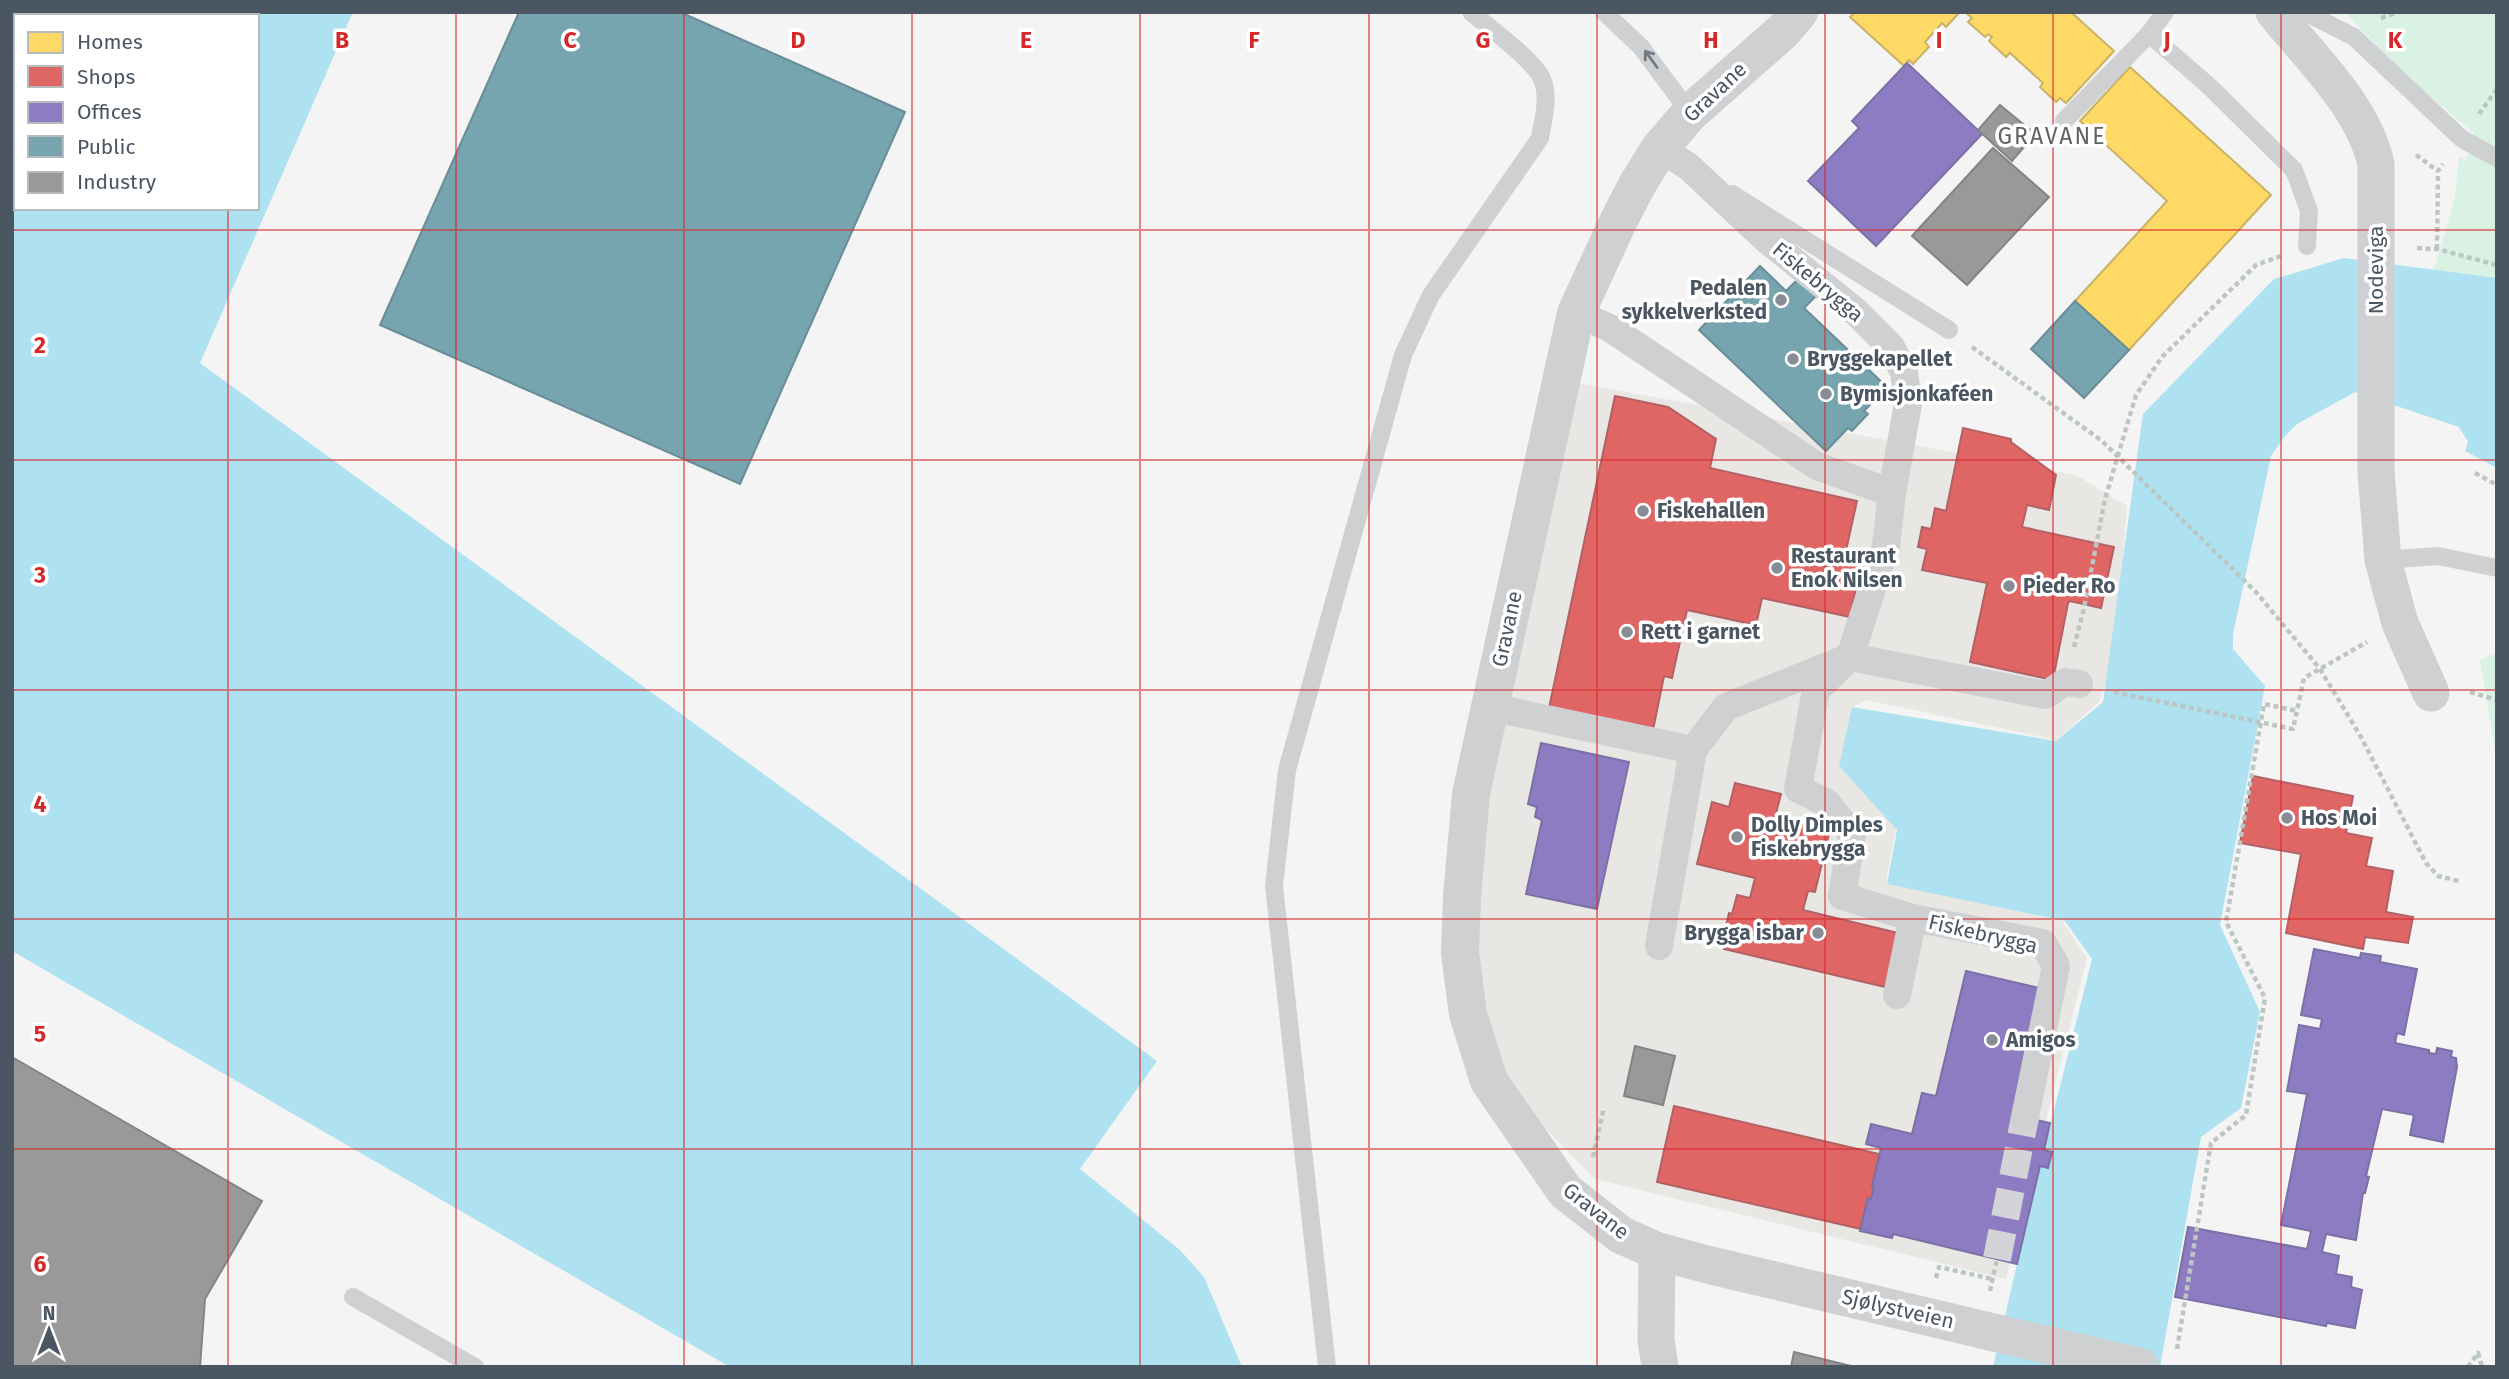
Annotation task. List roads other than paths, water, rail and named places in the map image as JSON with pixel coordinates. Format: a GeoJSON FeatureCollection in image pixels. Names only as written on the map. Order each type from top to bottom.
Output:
{"type":"FeatureCollection","features":[{"type":"Feature","properties":{"kind":"street","name":"Gravane"},"geometry":{"type":"LineString","coordinates":[[1657,1251],[1621,1235],[1565,1191],[1489,1081],[1468,1014],[1460,953],[1471,794],[1576,313],[1617,224],[1660,148],[1690,113],[1783,31],[1799,12]]}},
{"type":"Feature","properties":{"kind":"street","name":"Nodeviga"},"geometry":{"type":"LineString","coordinates":[[2274,12],[2358,118],[2371,142],[2376,164],[2376,472],[2383,560],[2400,623],[2431,693]]}},
{"type":"Feature","properties":{"kind":"street","name":"Fiskebrygga"},"geometry":{"type":"LineString","coordinates":[[1660,148],[1689,167],[1766,239],[1855,311],[1892,347],[1904,372],[1908,404],[1886,546],[1850,657],[1816,690],[1798,789],[1827,803],[1852,834],[1842,896],[1913,918],[2043,943],[2056,966],[2025,1118]]}},
{"type":"Feature","properties":{"kind":"street"},"geometry":{"type":"LineString","coordinates":[[1576,313],[1610,328],[1817,466],[1892,494]]}},
{"type":"Feature","properties":{"kind":"street"},"geometry":{"type":"LineString","coordinates":[[1658,946],[1693,750],[1726,707],[1850,657],[2046,695],[2072,683]]}},
{"type":"Feature","properties":{"kind":"street"},"geometry":{"type":"LineString","coordinates":[[1490,706],[1693,750]]}},
{"type":"Feature","properties":{"kind":"street","name":"Fiskebrygga"},"geometry":{"type":"LineString","coordinates":[[1897,995],[1913,918]]}},
{"type":"Feature","properties":{"kind":"street"},"geometry":{"type":"LineString","coordinates":[[1657,1251],[1656,1340],[1660,1367]]}},
{"type":"Feature","properties":{"kind":"street","name":"Sjølystveien"},"geometry":{"type":"LineString","coordinates":[[1657,1251],[2140,1367]]}},
{"type":"Feature","properties":{"kind":"lane"},"geometry":{"type":"LineString","coordinates":[[1327,1367],[1274,886],[1287,770],[1403,355],[1431,295],[1540,138],[1546,107],[1541,77],[1523,57],[1471,12]]}},
{"type":"Feature","properties":{"kind":"lane"},"geometry":{"type":"LineString","coordinates":[[1604,12],[1642,47],[1690,113]]}},
{"type":"Feature","properties":{"kind":"lane"},"geometry":{"type":"LineString","coordinates":[[2064,121],[2149,34],[2165,12]]}},
{"type":"Feature","properties":{"kind":"lane"},"geometry":{"type":"LineString","coordinates":[[2305,12],[2354,37],[2462,139],[2497,158]]}},
{"type":"Feature","properties":{"kind":"lane"},"geometry":{"type":"LineString","coordinates":[[2149,34],[2209,86],[2294,170],[2309,211],[2307,246]]}},
{"type":"Feature","properties":{"kind":"lane"},"geometry":{"type":"LineString","coordinates":[[1660,148],[1949,330]]}},
{"type":"Feature","properties":{"kind":"lane"},"geometry":{"type":"LineString","coordinates":[[2383,560],[2438,556],[2497,568]]}},
{"type":"Feature","properties":{"kind":"lane"},"geometry":{"type":"LineString","coordinates":[[354,1297],[475,1367]]}},
{"type":"Feature","properties":{"kind":"water"},"geometry":{"type":"Polygon","coordinates":[[[12,12],[353,12],[200,363],[1157,1061],[1080,1169],[1180,1250],[1204,1277],[1242,1367],[730,1367],[12,951],[12,12]]]}},
{"type":"Feature","properties":{"kind":"water"},"geometry":{"type":"Polygon","coordinates":[[[2344,258],[2497,278],[2497,468],[2465,451],[2468,442],[2459,427],[2355,392],[2297,424],[2271,456],[2233,634],[2233,649],[2265,686],[2220,925],[2260,1012],[2241,1108],[2201,1137],[2160,1367],[1993,1367],[2040,1166],[2048,1168],[2052,1153],[2044,1150],[2092,959],[2065,921],[1887,884],[1897,830],[1839,766],[1852,707],[2056,741],[2103,702],[2143,414],[2274,279],[2344,258]]]}},
{"type":"Feature","properties":{"kind":"tunnel"},"geometry":{"type":"LineString","coordinates":[[1997,1259],[2025,1117]]}},
{"type":"Feature","properties":{"kind":"place","name":"Pedalen sykkelverksted"},"geometry":{"type":"Point","coordinates":[1781,300]}},
{"type":"Feature","properties":{"kind":"place","name":"Bryggekapellet"},"geometry":{"type":"Point","coordinates":[1793,359]}},
{"type":"Feature","properties":{"kind":"place","name":"Bymisjonkaféen"},"geometry":{"type":"Point","coordinates":[1826,394]}},
{"type":"Feature","properties":{"kind":"place","name":"Fiskehallen"},"geometry":{"type":"Point","coordinates":[1643,511]}},
{"type":"Feature","properties":{"kind":"place","name":"Restaurant Enok Nilsen"},"geometry":{"type":"Point","coordinates":[1777,568]}},
{"type":"Feature","properties":{"kind":"place","name":"Pieder Ro"},"geometry":{"type":"Point","coordinates":[2009,586]}},
{"type":"Feature","properties":{"kind":"place","name":"Rett i garnet"},"geometry":{"type":"Point","coordinates":[1627,632]}},
{"type":"Feature","properties":{"kind":"place","name":"Hos Moi"},"geometry":{"type":"Point","coordinates":[2287,818]}},
{"type":"Feature","properties":{"kind":"place","name":"Dolly Dimples Fiskebrygga"},"geometry":{"type":"Point","coordinates":[1737,837]}},
{"type":"Feature","properties":{"kind":"place","name":"Brygga isbar"},"geometry":{"type":"Point","coordinates":[1818,933]}},
{"type":"Feature","properties":{"kind":"place","name":"Amigos"},"geometry":{"type":"Point","coordinates":[1992,1040]}},
{"type":"Feature","properties":{"kind":"district","name":"GRAVANE"},"geometry":{"type":"Point","coordinates":[2052,136]}}]}
